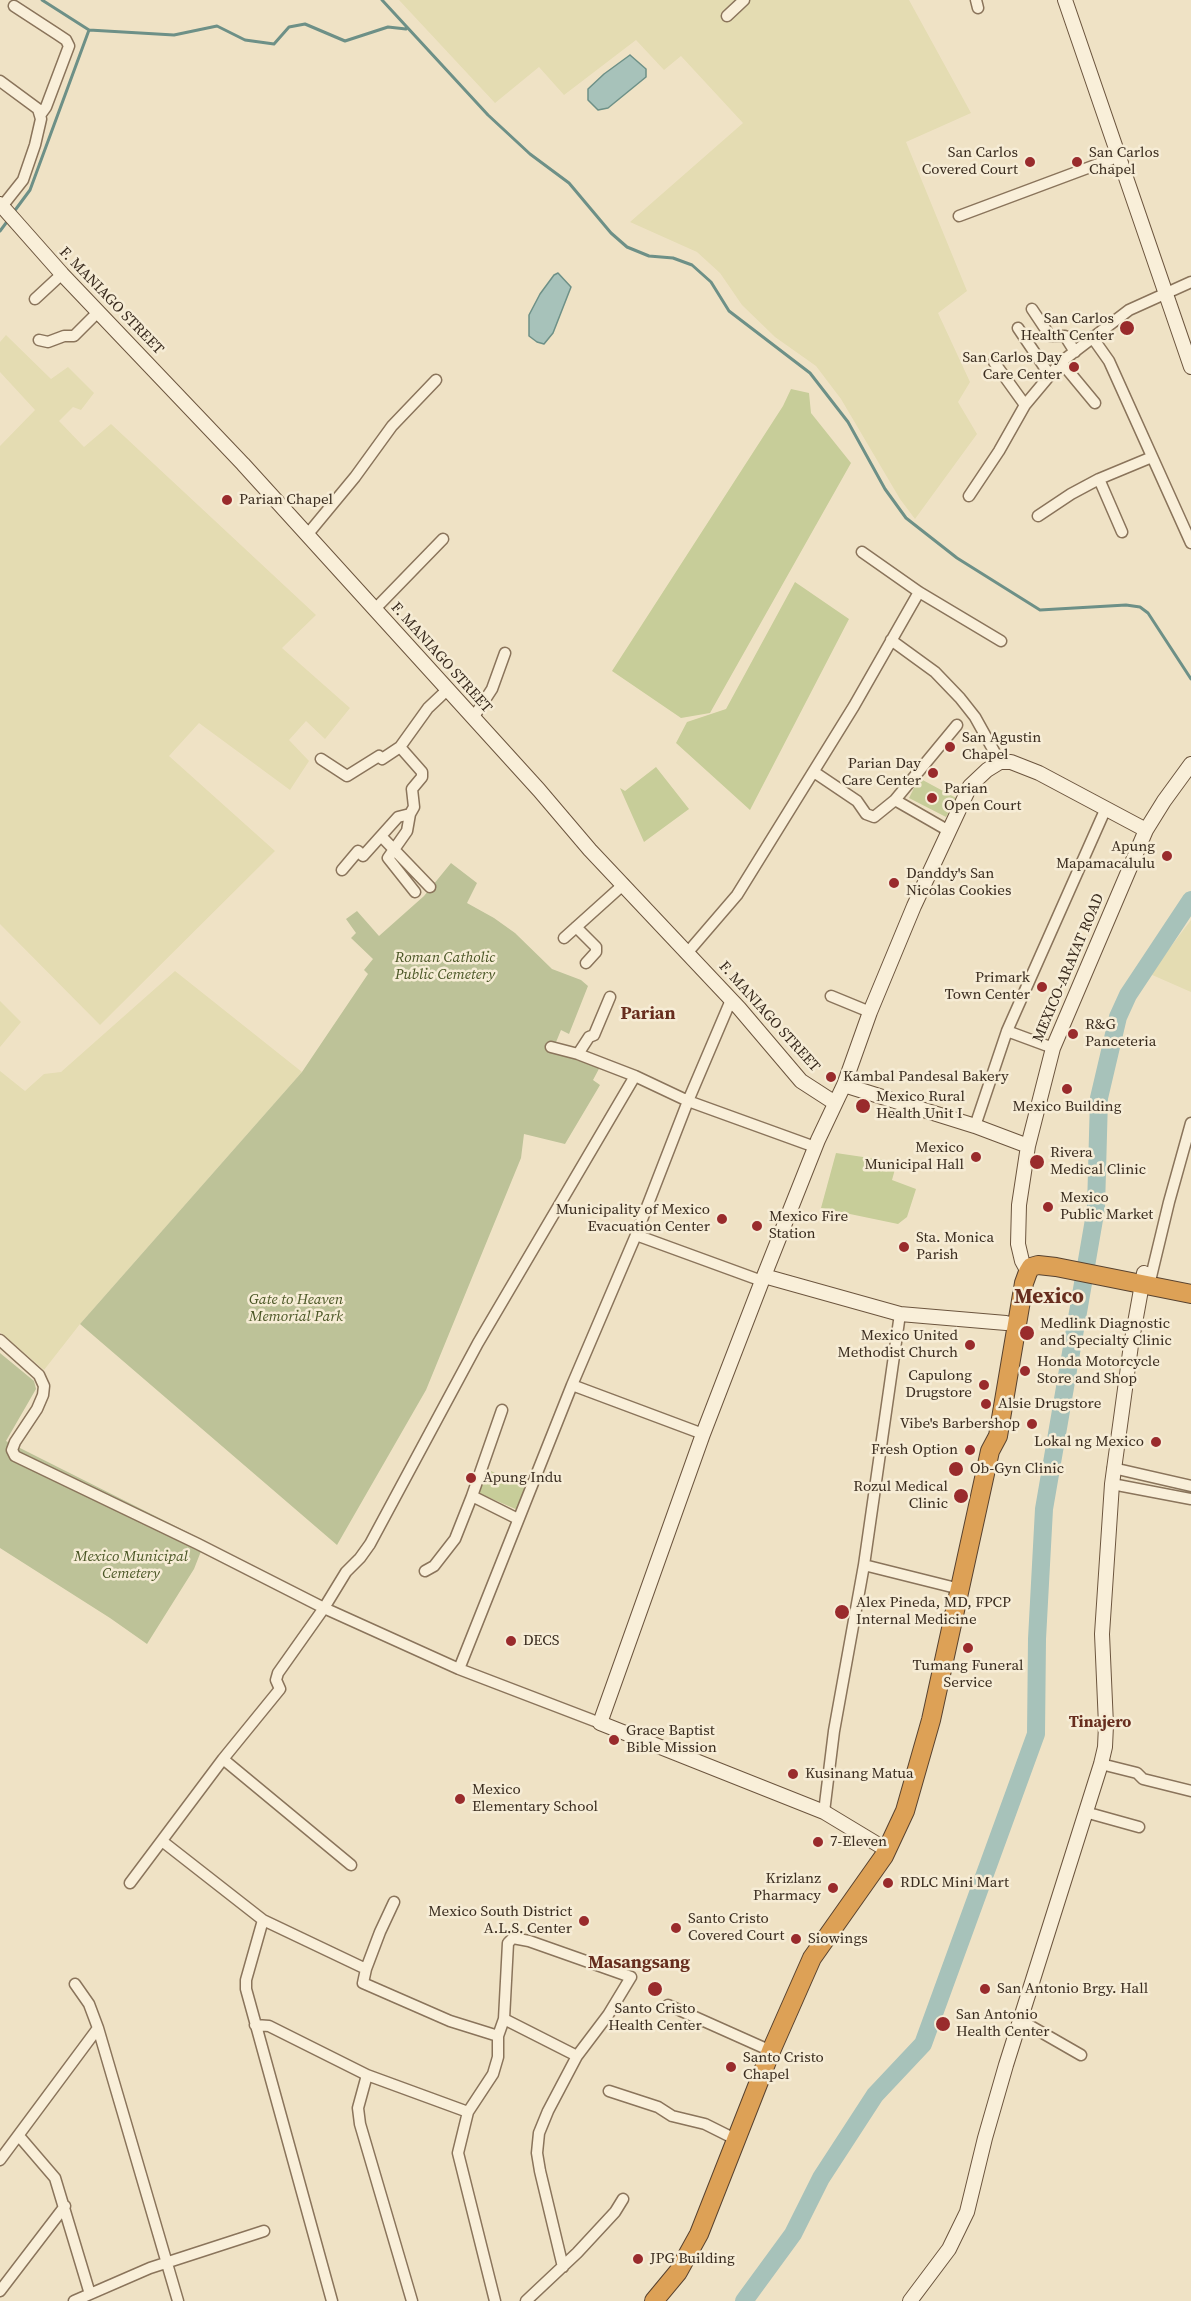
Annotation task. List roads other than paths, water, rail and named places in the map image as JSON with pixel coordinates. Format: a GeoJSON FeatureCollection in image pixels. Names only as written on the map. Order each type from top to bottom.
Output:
{"type":"FeatureCollection","features":[{"type":"Feature","properties":{"kind":"highway"},"geometry":{"type":"LineString","coordinates":[[654,2301],[678,2272],[699,2234],[771,2050],[813,1958],[887,1850],[905,1811],[918,1770],[990,1451],[998,1436],[1025,1267],[1029,1256],[1038,1255],[1058,1262],[1147,1279],[1191,1282]]}},
{"type":"Feature","properties":{"kind":"highway"},"geometry":{"type":"LineString","coordinates":[[990,1451],[988,1434],[1013,1277],[1016,1268],[1025,1267]]}},
{"type":"Feature","properties":{"kind":"highway"},"geometry":{"type":"LineString","coordinates":[[1147,1279],[1191,1294]]}},
{"type":"Feature","properties":{"kind":"main road"},"geometry":{"type":"LineString","coordinates":[[1065,0],[1117,158],[1191,367]]}},
{"type":"Feature","properties":{"kind":"main road","name":"F. MANIAGO STREET"},"geometry":{"type":"LineString","coordinates":[[2,207],[62,274],[212,430],[590,850],[688,952],[801,1081],[835,1103]]}},
{"type":"Feature","properties":{"kind":"main road"},"geometry":{"type":"LineString","coordinates":[[887,1850],[824,1812],[600,1723],[703,1434],[815,1147],[844,1085],[870,1012],[914,906],[970,786],[987,770],[1000,762],[1023,765],[1146,830]]}},
{"type":"Feature","properties":{"kind":"main road","name":"MEXICO-ARAYAT ROAD"},"geometry":{"type":"LineString","coordinates":[[1025,1267],[1018,1245],[1019,1205],[1028,1146],[1053,1048],[1146,830],[1191,764]]}},
{"type":"Feature","properties":{"kind":"main road"},"geometry":{"type":"LineString","coordinates":[[844,1085],[975,1126],[1028,1146]]}},
{"type":"Feature","properties":{"kind":"main road"},"geometry":{"type":"LineString","coordinates":[[763,1279],[900,1314],[1006,1323]]}},
{"type":"Feature","properties":{"kind":"main road"},"geometry":{"type":"LineString","coordinates":[[910,2301],[950,2249],[967,2212],[984,2138],[1101,1764],[1106,1725],[1102,1634],[1113,1468],[1131,1345],[1147,1279]]}},
{"type":"Feature","properties":{"kind":"street"},"geometry":{"type":"LineString","coordinates":[[727,16],[744,0]]}},
{"type":"Feature","properties":{"kind":"street"},"geometry":{"type":"LineString","coordinates":[[2,207],[23,180],[35,145],[41,114],[46,107],[69,46],[66,40],[14,6]]}},
{"type":"Feature","properties":{"kind":"street"},"geometry":{"type":"LineString","coordinates":[[0,81],[34,106],[41,114]]}},
{"type":"Feature","properties":{"kind":"street"},"geometry":{"type":"LineString","coordinates":[[959,216],[1117,158]]}},
{"type":"Feature","properties":{"kind":"street"},"geometry":{"type":"LineString","coordinates":[[35,299],[62,274]]}},
{"type":"Feature","properties":{"kind":"street"},"geometry":{"type":"LineString","coordinates":[[969,496],[999,451],[1025,405],[1061,362],[1129,310],[1191,282]]}},
{"type":"Feature","properties":{"kind":"street"},"geometry":{"type":"LineString","coordinates":[[1032,309],[1050,336],[1065,336],[1075,352]]}},
{"type":"Feature","properties":{"kind":"street"},"geometry":{"type":"LineString","coordinates":[[39,340],[48,342],[64,336],[74,336],[98,312]]}},
{"type":"Feature","properties":{"kind":"street"},"geometry":{"type":"LineString","coordinates":[[1018,328],[1049,374]]}},
{"type":"Feature","properties":{"kind":"street"},"geometry":{"type":"LineString","coordinates":[[1092,337],[1109,361],[1191,543]]}},
{"type":"Feature","properties":{"kind":"street"},"geometry":{"type":"LineString","coordinates":[[994,362],[1025,405]]}},
{"type":"Feature","properties":{"kind":"street"},"geometry":{"type":"LineString","coordinates":[[1061,362],[1095,403]]}},
{"type":"Feature","properties":{"kind":"street"},"geometry":{"type":"LineString","coordinates":[[307,535],[393,426],[436,380]]}},
{"type":"Feature","properties":{"kind":"street"},"geometry":{"type":"LineString","coordinates":[[1038,516],[1063,498],[1099,479],[1152,457]]}},
{"type":"Feature","properties":{"kind":"street"},"geometry":{"type":"LineString","coordinates":[[1099,479],[1122,532]]}},
{"type":"Feature","properties":{"kind":"street"},"geometry":{"type":"LineString","coordinates":[[375,609],[443,539]]}},
{"type":"Feature","properties":{"kind":"street"},"geometry":{"type":"LineString","coordinates":[[862,552],[919,592],[1001,641]]}},
{"type":"Feature","properties":{"kind":"street"},"geometry":{"type":"LineString","coordinates":[[688,952],[737,894],[814,772],[919,592]]}},
{"type":"Feature","properties":{"kind":"street"},"geometry":{"type":"LineString","coordinates":[[891,640],[935,672],[960,698],[975,717],[1000,762]]}},
{"type":"Feature","properties":{"kind":"street"},"geometry":{"type":"LineString","coordinates":[[473,718],[492,689],[505,653]]}},
{"type":"Feature","properties":{"kind":"street"},"geometry":{"type":"LineString","coordinates":[[321,759],[347,776],[379,756],[382,759],[400,747],[428,708],[447,690]]}},
{"type":"Feature","properties":{"kind":"street"},"geometry":{"type":"LineString","coordinates":[[814,772],[857,801],[869,816],[873,817],[895,800],[957,725]]}},
{"type":"Feature","properties":{"kind":"street"},"geometry":{"type":"LineString","coordinates":[[400,747],[422,772],[422,777],[412,789],[414,804],[407,831],[388,858],[415,892]]}},
{"type":"Feature","properties":{"kind":"street"},"geometry":{"type":"LineString","coordinates":[[895,800],[949,831]]}},
{"type":"Feature","properties":{"kind":"street"},"geometry":{"type":"LineString","coordinates":[[975,1126],[1006,1031],[1106,808]]}},
{"type":"Feature","properties":{"kind":"street"},"geometry":{"type":"LineString","coordinates":[[342,870],[358,851],[363,856],[398,817],[410,814]]}},
{"type":"Feature","properties":{"kind":"street"},"geometry":{"type":"LineString","coordinates":[[381,836],[430,887]]}},
{"type":"Feature","properties":{"kind":"street"},"geometry":{"type":"LineString","coordinates":[[564,938],[624,884]]}},
{"type":"Feature","properties":{"kind":"street"},"geometry":{"type":"LineString","coordinates":[[576,927],[596,947],[596,952],[586,963]]}},
{"type":"Feature","properties":{"kind":"street"},"geometry":{"type":"LineString","coordinates":[[831,996],[870,1012]]}},
{"type":"Feature","properties":{"kind":"street"},"geometry":{"type":"LineString","coordinates":[[579,1054],[589,1038],[594,1035],[610,997]]}},
{"type":"Feature","properties":{"kind":"street"},"geometry":{"type":"LineString","coordinates":[[459,1669],[572,1385],[636,1235],[688,1101],[731,1000]]}},
{"type":"Feature","properties":{"kind":"street"},"geometry":{"type":"LineString","coordinates":[[1006,1031],[1053,1048]]}},
{"type":"Feature","properties":{"kind":"street"},"geometry":{"type":"LineString","coordinates":[[551,1047],[579,1054],[635,1076],[688,1101],[815,1147]]}},
{"type":"Feature","properties":{"kind":"street"},"geometry":{"type":"LineString","coordinates":[[130,1883],[223,1759],[280,1689],[276,1680],[278,1672],[324,1608],[346,1572],[370,1544],[478,1343],[635,1076]]}},
{"type":"Feature","properties":{"kind":"street"},"geometry":{"type":"LineString","coordinates":[[1147,1279],[1191,1123]]}},
{"type":"Feature","properties":{"kind":"street"},"geometry":{"type":"LineString","coordinates":[[636,1235],[763,1279]]}},
{"type":"Feature","properties":{"kind":"street"},"geometry":{"type":"LineString","coordinates":[[824,1812],[834,1731],[864,1565],[900,1314]]}},
{"type":"Feature","properties":{"kind":"street"},"geometry":{"type":"LineString","coordinates":[[0,1340],[39,1375],[44,1386],[37,1409],[15,1442],[12,1450],[15,1456],[198,1544],[324,1608],[459,1669],[600,1723]]}},
{"type":"Feature","properties":{"kind":"street"},"geometry":{"type":"LineString","coordinates":[[572,1385],[703,1434]]}},
{"type":"Feature","properties":{"kind":"street"},"geometry":{"type":"LineString","coordinates":[[425,1571],[435,1566],[455,1539],[502,1410]]}},
{"type":"Feature","properties":{"kind":"street"},"geometry":{"type":"LineString","coordinates":[[1113,1468],[1191,1486]]}},
{"type":"Feature","properties":{"kind":"street"},"geometry":{"type":"LineString","coordinates":[[1112,1484],[1191,1499]]}},
{"type":"Feature","properties":{"kind":"street"},"geometry":{"type":"LineString","coordinates":[[472,1496],[518,1519]]}},
{"type":"Feature","properties":{"kind":"street"},"geometry":{"type":"LineString","coordinates":[[864,1565],[960,1589]]}},
{"type":"Feature","properties":{"kind":"street"},"geometry":{"type":"LineString","coordinates":[[223,1759],[351,1865]]}},
{"type":"Feature","properties":{"kind":"street"},"geometry":{"type":"LineString","coordinates":[[1101,1764],[1137,1773],[1143,1779],[1191,1791]]}},
{"type":"Feature","properties":{"kind":"street"},"geometry":{"type":"LineString","coordinates":[[1085,1812],[1139,1827]]}},
{"type":"Feature","properties":{"kind":"street"},"geometry":{"type":"LineString","coordinates":[[162,1841],[263,1920],[366,1969]]}},
{"type":"Feature","properties":{"kind":"street"},"geometry":{"type":"LineString","coordinates":[[394,1902],[366,1969],[363,1983],[450,2021],[498,2036]]}},
{"type":"Feature","properties":{"kind":"street"},"geometry":{"type":"LineString","coordinates":[[263,1920],[246,1980],[255,2025],[332,2301]]}},
{"type":"Feature","properties":{"kind":"street"},"geometry":{"type":"LineString","coordinates":[[495,2301],[458,2153],[468,2112],[493,2074],[498,2057],[498,2036],[504,2019],[508,1943],[513,1938],[529,1941],[631,1977],[608,2015],[578,2056],[548,2111],[539,2133],[537,2153],[563,2267]]}},
{"type":"Feature","properties":{"kind":"street"},"geometry":{"type":"LineString","coordinates":[[75,1984],[89,2004],[98,2028],[178,2301]]}},
{"type":"Feature","properties":{"kind":"street"},"geometry":{"type":"LineString","coordinates":[[668,2005],[771,2050]]}},
{"type":"Feature","properties":{"kind":"street"},"geometry":{"type":"LineString","coordinates":[[504,2019],[578,2056]]}},
{"type":"Feature","properties":{"kind":"street"},"geometry":{"type":"LineString","coordinates":[[1020,2020],[1081,2055]]}},
{"type":"Feature","properties":{"kind":"street"},"geometry":{"type":"LineString","coordinates":[[255,2025],[269,2026],[367,2075],[468,2112]]}},
{"type":"Feature","properties":{"kind":"street"},"geometry":{"type":"LineString","coordinates":[[0,2160],[98,2028]]}},
{"type":"Feature","properties":{"kind":"street"},"geometry":{"type":"LineString","coordinates":[[367,2075],[358,2108],[360,2124],[412,2301]]}},
{"type":"Feature","properties":{"kind":"street"},"geometry":{"type":"LineString","coordinates":[[609,2091],[658,2107],[672,2116],[705,2124],[737,2140]]}},
{"type":"Feature","properties":{"kind":"street"},"geometry":{"type":"LineString","coordinates":[[19,2136],[55,2178],[90,2294]]}},
{"type":"Feature","properties":{"kind":"street"},"geometry":{"type":"LineString","coordinates":[[526,2301],[563,2267],[615,2212],[623,2199]]}},
{"type":"Feature","properties":{"kind":"street"},"geometry":{"type":"LineString","coordinates":[[0,2291],[65,2206]]}},
{"type":"Feature","properties":{"kind":"street"},"geometry":{"type":"LineString","coordinates":[[74,2301],[166,2263],[264,2231]]}},
{"type":"Feature","properties":{"kind":"water"},"geometry":{"type":"Polygon","coordinates":[[[630,55],[646,69],[646,77],[608,108],[598,110],[588,100],[588,89],[630,55]]]}},
{"type":"Feature","properties":{"kind":"water"},"geometry":{"type":"Polygon","coordinates":[[[558,273],[571,287],[553,333],[544,344],[529,336],[529,315],[540,294],[558,273]]]}},
{"type":"Feature","properties":{"kind":"waterway"},"geometry":{"type":"LineString","coordinates":[[42,0],[89,30],[174,35],[217,26],[245,40],[274,44],[289,27],[305,24],[345,41],[388,27],[406,29]]}},
{"type":"Feature","properties":{"kind":"waterway"},"geometry":{"type":"LineString","coordinates":[[382,0],[488,115],[530,154],[569,183],[611,233],[627,247],[649,256],[673,258],[692,265],[711,282],[729,311],[810,373],[848,422],[885,489],[906,518],[957,558],[1040,610],[1126,605],[1140,607],[1148,613],[1191,679]]}},
{"type":"Feature","properties":{"kind":"waterway"},"geometry":{"type":"LineString","coordinates":[[13,213],[30,190],[89,30]]}},
{"type":"Feature","properties":{"kind":"waterway"},"geometry":{"type":"LineString","coordinates":[[0,231],[9,219]]}},
{"type":"Feature","properties":{"kind":"waterway"},"geometry":{"type":"LineString","coordinates":[[744,2301],[793,2234],[821,2178],[875,2095],[923,2044],[1036,1734],[1037,1639],[1044,1509],[1096,1208],[1099,1098],[1118,1017],[1128,995],[1191,900]]}},
{"type":"Feature","properties":{"kind":"place","name":"San Carlos Covered Court"},"geometry":{"type":"Point","coordinates":[1030,162]}},
{"type":"Feature","properties":{"kind":"place","name":"San Carlos Chapel"},"geometry":{"type":"Point","coordinates":[1077,162]}},
{"type":"Feature","properties":{"kind":"place","name":"San Carlos Health Center"},"geometry":{"type":"Point","coordinates":[1127,328]}},
{"type":"Feature","properties":{"kind":"place","name":"San Carlos Day Care Center"},"geometry":{"type":"Point","coordinates":[1074,367]}},
{"type":"Feature","properties":{"kind":"place","name":"Parian Chapel"},"geometry":{"type":"Point","coordinates":[227,500]}},
{"type":"Feature","properties":{"kind":"place","name":"San Agustin Chapel"},"geometry":{"type":"Point","coordinates":[950,747]}},
{"type":"Feature","properties":{"kind":"place","name":"Parian Day Care Center"},"geometry":{"type":"Point","coordinates":[933,773]}},
{"type":"Feature","properties":{"kind":"place","name":"Parian Open Court"},"geometry":{"type":"Point","coordinates":[932,798]}},
{"type":"Feature","properties":{"kind":"place","name":"Apung Mapamacalulu"},"geometry":{"type":"Point","coordinates":[1167,856]}},
{"type":"Feature","properties":{"kind":"place","name":"Danddy's San Nicolas Cookies"},"geometry":{"type":"Point","coordinates":[894,883]}},
{"type":"Feature","properties":{"kind":"place","name":"Primark Town Center"},"geometry":{"type":"Point","coordinates":[1042,987]}},
{"type":"Feature","properties":{"kind":"place","name":"R&G Panceteria"},"geometry":{"type":"Point","coordinates":[1073,1034]}},
{"type":"Feature","properties":{"kind":"place","name":"Kambal Pandesal Bakery"},"geometry":{"type":"Point","coordinates":[831,1077]}},
{"type":"Feature","properties":{"kind":"place","name":"Mexico Building"},"geometry":{"type":"Point","coordinates":[1067,1089]}},
{"type":"Feature","properties":{"kind":"place","name":"Mexico Rural Health Unit I"},"geometry":{"type":"Point","coordinates":[863,1106]}},
{"type":"Feature","properties":{"kind":"place","name":"Mexico Municipal Hall"},"geometry":{"type":"Point","coordinates":[976,1157]}},
{"type":"Feature","properties":{"kind":"place","name":"Rivera Medical Clinic"},"geometry":{"type":"Point","coordinates":[1037,1162]}},
{"type":"Feature","properties":{"kind":"place","name":"Mexico Public Market"},"geometry":{"type":"Point","coordinates":[1048,1207]}},
{"type":"Feature","properties":{"kind":"place","name":"Municipality of Mexico Evacuation Center"},"geometry":{"type":"Point","coordinates":[722,1219]}},
{"type":"Feature","properties":{"kind":"place","name":"Mexico Fire Station"},"geometry":{"type":"Point","coordinates":[757,1226]}},
{"type":"Feature","properties":{"kind":"place","name":"Sta. Monica Parish"},"geometry":{"type":"Point","coordinates":[904,1247]}},
{"type":"Feature","properties":{"kind":"place","name":"Medlink Diagnostic and Specialty Clinic"},"geometry":{"type":"Point","coordinates":[1027,1333]}},
{"type":"Feature","properties":{"kind":"place","name":"Mexico United Methodist Church"},"geometry":{"type":"Point","coordinates":[970,1345]}},
{"type":"Feature","properties":{"kind":"place","name":"Honda Motorcycle Store and Shop"},"geometry":{"type":"Point","coordinates":[1025,1371]}},
{"type":"Feature","properties":{"kind":"place","name":"Capulong Drugstore"},"geometry":{"type":"Point","coordinates":[984,1385]}},
{"type":"Feature","properties":{"kind":"place","name":"Alsie Drugstore"},"geometry":{"type":"Point","coordinates":[986,1404]}},
{"type":"Feature","properties":{"kind":"place","name":"Vibe's Barbershop"},"geometry":{"type":"Point","coordinates":[1032,1424]}},
{"type":"Feature","properties":{"kind":"place","name":"Lokal ng Mexico"},"geometry":{"type":"Point","coordinates":[1156,1442]}},
{"type":"Feature","properties":{"kind":"place","name":"Fresh Option"},"geometry":{"type":"Point","coordinates":[970,1450]}},
{"type":"Feature","properties":{"kind":"place","name":"Ob-Gyn Clinic"},"geometry":{"type":"Point","coordinates":[956,1469]}},
{"type":"Feature","properties":{"kind":"place","name":"Apung Indu"},"geometry":{"type":"Point","coordinates":[471,1478]}},
{"type":"Feature","properties":{"kind":"place","name":"Rozul Medical Clinic"},"geometry":{"type":"Point","coordinates":[961,1496]}},
{"type":"Feature","properties":{"kind":"place","name":"Alex Pineda, MD, FPCP Internal Medicine"},"geometry":{"type":"Point","coordinates":[842,1612]}},
{"type":"Feature","properties":{"kind":"place","name":"DECS"},"geometry":{"type":"Point","coordinates":[511,1641]}},
{"type":"Feature","properties":{"kind":"place","name":"Tumang Funeral Service"},"geometry":{"type":"Point","coordinates":[968,1648]}},
{"type":"Feature","properties":{"kind":"place","name":"Grace Baptist Bible Mission"},"geometry":{"type":"Point","coordinates":[614,1740]}},
{"type":"Feature","properties":{"kind":"place","name":"Kusinang Matua"},"geometry":{"type":"Point","coordinates":[793,1774]}},
{"type":"Feature","properties":{"kind":"place","name":"Mexico Elementary School"},"geometry":{"type":"Point","coordinates":[460,1799]}},
{"type":"Feature","properties":{"kind":"place","name":"7-Eleven"},"geometry":{"type":"Point","coordinates":[818,1842]}},
{"type":"Feature","properties":{"kind":"place","name":"RDLC Mini Mart"},"geometry":{"type":"Point","coordinates":[888,1883]}},
{"type":"Feature","properties":{"kind":"place","name":"Krizlanz Pharmacy"},"geometry":{"type":"Point","coordinates":[833,1888]}},
{"type":"Feature","properties":{"kind":"place","name":"Mexico South District A.L.S. Center"},"geometry":{"type":"Point","coordinates":[584,1921]}},
{"type":"Feature","properties":{"kind":"place","name":"Santo Cristo Covered Court"},"geometry":{"type":"Point","coordinates":[676,1928]}},
{"type":"Feature","properties":{"kind":"place","name":"Siowings"},"geometry":{"type":"Point","coordinates":[796,1939]}},
{"type":"Feature","properties":{"kind":"place","name":"Santo Cristo Health Center"},"geometry":{"type":"Point","coordinates":[655,1989]}},
{"type":"Feature","properties":{"kind":"place","name":"San Antonio Brgy. Hall"},"geometry":{"type":"Point","coordinates":[985,1989]}},
{"type":"Feature","properties":{"kind":"place","name":"San Antonio Health Center"},"geometry":{"type":"Point","coordinates":[943,2024]}},
{"type":"Feature","properties":{"kind":"place","name":"Santo Cristo Chapel"},"geometry":{"type":"Point","coordinates":[731,2067]}},
{"type":"Feature","properties":{"kind":"place","name":"JPG Building"},"geometry":{"type":"Point","coordinates":[638,2259]}},
{"type":"Feature","properties":{"kind":"district","name":"Parian"},"geometry":{"type":"Point","coordinates":[648,1014]}},
{"type":"Feature","properties":{"kind":"district","name":"Mexico"},"geometry":{"type":"Point","coordinates":[1049,1298]}},
{"type":"Feature","properties":{"kind":"district","name":"Tinajero"},"geometry":{"type":"Point","coordinates":[1100,1723]}},
{"type":"Feature","properties":{"kind":"district","name":"Masangsang"},"geometry":{"type":"Point","coordinates":[639,1963]}},
{"type":"Feature","properties":{"kind":"park label","name":"Roman Catholic Public Cemetery"},"geometry":{"type":"Point","coordinates":[445,966]}},
{"type":"Feature","properties":{"kind":"park label","name":"Gate to Heaven Memorial Park"},"geometry":{"type":"Point","coordinates":[296,1308]}},
{"type":"Feature","properties":{"kind":"park label","name":"Mexico Municipal Cemetery"},"geometry":{"type":"Point","coordinates":[131,1566]}}]}
